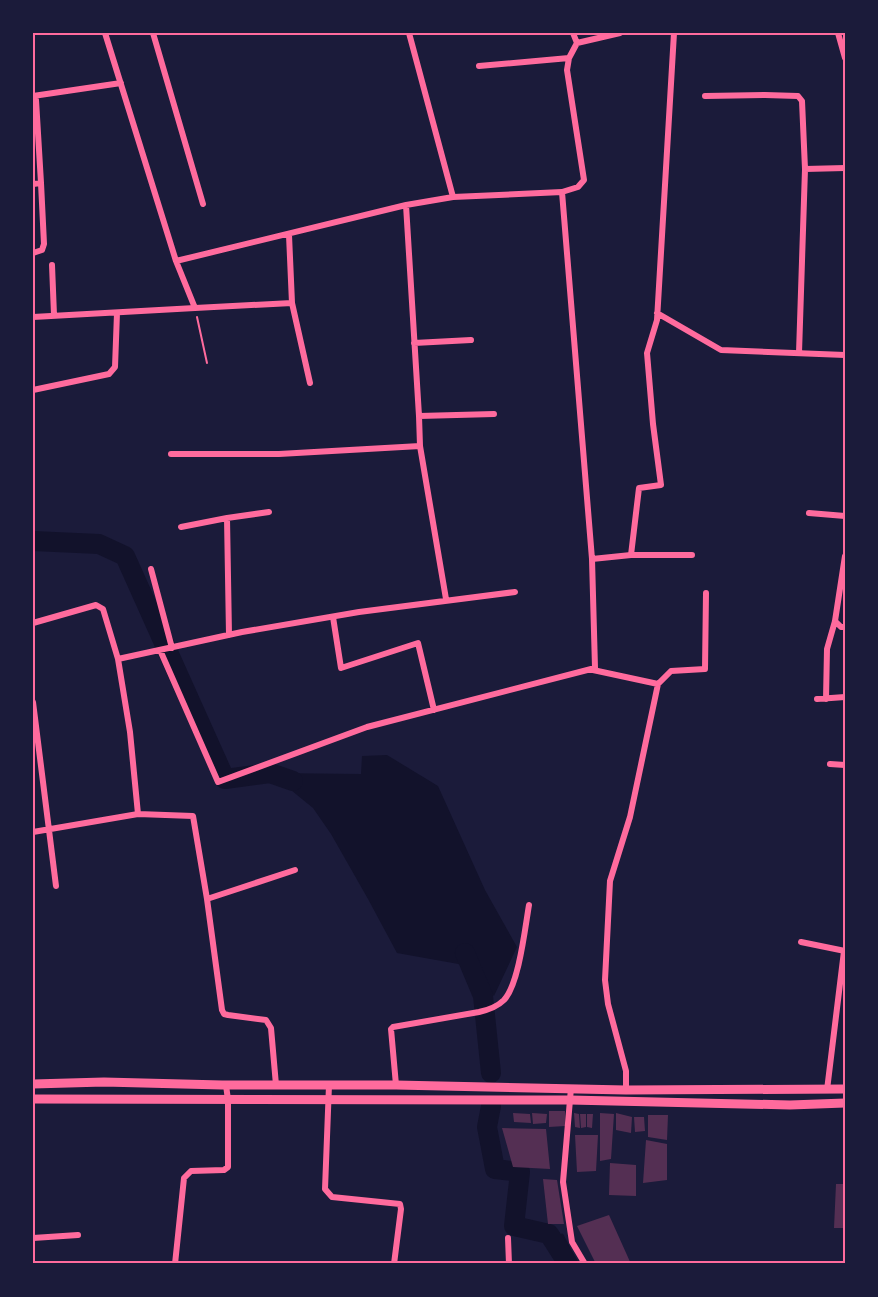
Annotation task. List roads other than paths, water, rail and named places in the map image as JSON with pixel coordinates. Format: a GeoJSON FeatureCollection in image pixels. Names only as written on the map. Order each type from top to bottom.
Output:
{"type":"FeatureCollection","features":[{"type":"Feature","properties":{"kind":"main road"},"geometry":{"type":"LineString","coordinates":[[33,1084],[104,1082],[745,1091],[845,1089]]}},
{"type":"Feature","properties":{"kind":"main road"},"geometry":{"type":"LineString","coordinates":[[479,1100],[480,1086]]}},
{"type":"Feature","properties":{"kind":"main road"},"geometry":{"type":"LineString","coordinates":[[744,1104],[745,1091]]}},
{"type":"Feature","properties":{"kind":"main road"},"geometry":{"type":"LineString","coordinates":[[33,1099],[570,1100],[790,1105],[845,1103]]}},
{"type":"Feature","properties":{"kind":"street"},"geometry":{"type":"LineString","coordinates":[[105,33],[176,261],[195,308]]}},
{"type":"Feature","properties":{"kind":"street"},"geometry":{"type":"LineString","coordinates":[[153,33],[203,204]]}},
{"type":"Feature","properties":{"kind":"street"},"geometry":{"type":"LineString","coordinates":[[409,33],[453,197]]}},
{"type":"Feature","properties":{"kind":"street"},"geometry":{"type":"LineString","coordinates":[[573,33],[577,43]]}},
{"type":"Feature","properties":{"kind":"street"},"geometry":{"type":"LineString","coordinates":[[176,261],[406,206],[453,197],[562,192],[578,187],[584,180],[567,70],[569,58],[577,43],[620,33]]}},
{"type":"Feature","properties":{"kind":"street"},"geometry":{"type":"LineString","coordinates":[[631,555],[639,488],[661,485],[647,353],[657,313],[674,33]]}},
{"type":"Feature","properties":{"kind":"street"},"geometry":{"type":"LineString","coordinates":[[838,33],[845,58]]}},
{"type":"Feature","properties":{"kind":"street"},"geometry":{"type":"LineString","coordinates":[[479,66],[569,58]]}},
{"type":"Feature","properties":{"kind":"street"},"geometry":{"type":"LineString","coordinates":[[33,253],[42,250],[44,244],[36,100],[33,96],[121,83]]}},
{"type":"Feature","properties":{"kind":"street"},"geometry":{"type":"LineString","coordinates":[[705,96],[798,96],[801,101],[805,170],[799,353]]}},
{"type":"Feature","properties":{"kind":"street"},"geometry":{"type":"LineString","coordinates":[[805,170],[845,168]]}},
{"type":"Feature","properties":{"kind":"street"},"geometry":{"type":"LineString","coordinates":[[33,184],[41,183]]}},
{"type":"Feature","properties":{"kind":"street"},"geometry":{"type":"LineString","coordinates":[[562,192],[592,560],[596,666],[593,670]]}},
{"type":"Feature","properties":{"kind":"street"},"geometry":{"type":"LineString","coordinates":[[406,206],[420,446],[446,599]]}},
{"type":"Feature","properties":{"kind":"street"},"geometry":{"type":"LineString","coordinates":[[289,235],[292,303],[310,384]]}},
{"type":"Feature","properties":{"kind":"street"},"geometry":{"type":"LineString","coordinates":[[52,265],[54,315]]}},
{"type":"Feature","properties":{"kind":"street"},"geometry":{"type":"LineString","coordinates":[[33,317],[292,303]]}},
{"type":"Feature","properties":{"kind":"street"},"geometry":{"type":"LineString","coordinates":[[33,390],[109,374],[113,371],[117,313]]}},
{"type":"Feature","properties":{"kind":"street"},"geometry":{"type":"LineString","coordinates":[[657,313],[722,350],[845,355]]}},
{"type":"Feature","properties":{"kind":"street"},"geometry":{"type":"LineString","coordinates":[[414,343],[471,340]]}},
{"type":"Feature","properties":{"kind":"street"},"geometry":{"type":"LineString","coordinates":[[419,416],[494,414]]}},
{"type":"Feature","properties":{"kind":"street"},"geometry":{"type":"LineString","coordinates":[[171,454],[279,454],[420,446]]}},
{"type":"Feature","properties":{"kind":"street"},"geometry":{"type":"LineString","coordinates":[[181,527],[269,512]]}},
{"type":"Feature","properties":{"kind":"street"},"geometry":{"type":"LineString","coordinates":[[808,513],[845,516]]}},
{"type":"Feature","properties":{"kind":"street"},"geometry":{"type":"LineString","coordinates":[[227,518],[229,635]]}},
{"type":"Feature","properties":{"kind":"street"},"geometry":{"type":"LineString","coordinates":[[592,560],[631,555],[692,555]]}},
{"type":"Feature","properties":{"kind":"street"},"geometry":{"type":"LineString","coordinates":[[826,699],[827,649],[835,621],[845,556]]}},
{"type":"Feature","properties":{"kind":"street"},"geometry":{"type":"LineString","coordinates":[[151,569],[172,648]]}},
{"type":"Feature","properties":{"kind":"street"},"geometry":{"type":"LineString","coordinates":[[118,659],[229,635],[333,617],[446,599],[514,592]]}},
{"type":"Feature","properties":{"kind":"street"},"geometry":{"type":"LineString","coordinates":[[626,1090],[626,1071],[608,1004],[605,980],[610,881],[630,817],[658,684],[671,671],[705,669],[706,593]]}},
{"type":"Feature","properties":{"kind":"street"},"geometry":{"type":"LineString","coordinates":[[33,623],[96,605],[103,609],[118,659],[130,732],[138,814]]}},
{"type":"Feature","properties":{"kind":"street"},"geometry":{"type":"LineString","coordinates":[[333,617],[341,668],[418,643],[434,710]]}},
{"type":"Feature","properties":{"kind":"street"},"geometry":{"type":"LineString","coordinates":[[835,621],[841,627],[845,627]]}},
{"type":"Feature","properties":{"kind":"street"},"geometry":{"type":"LineString","coordinates":[[160,650],[218,782],[367,727],[593,670],[658,684]]}},
{"type":"Feature","properties":{"kind":"street"},"geometry":{"type":"LineString","coordinates":[[817,699],[845,697]]}},
{"type":"Feature","properties":{"kind":"street"},"geometry":{"type":"LineString","coordinates":[[33,702],[56,886]]}},
{"type":"Feature","properties":{"kind":"street"},"geometry":{"type":"LineString","coordinates":[[830,764],[845,765]]}},
{"type":"Feature","properties":{"kind":"street"},"geometry":{"type":"LineString","coordinates":[[33,832],[138,814],[193,816],[222,1010],[228,1015],[266,1020],[269,1023],[276,1085]]}},
{"type":"Feature","properties":{"kind":"street"},"geometry":{"type":"LineString","coordinates":[[207,899],[295,870]]}},
{"type":"Feature","properties":{"kind":"street"},"geometry":{"type":"LineString","coordinates":[[396,1085],[390,1032],[393,1027],[488,1010],[504,999],[514,979],[529,905]]}},
{"type":"Feature","properties":{"kind":"street"},"geometry":{"type":"LineString","coordinates":[[801,942],[845,951],[827,1090]]}},
{"type":"Feature","properties":{"kind":"street"},"geometry":{"type":"LineString","coordinates":[[175,1264],[184,1178],[191,1171],[224,1170],[228,1167],[226,1085]]}},
{"type":"Feature","properties":{"kind":"street"},"geometry":{"type":"LineString","coordinates":[[329,1085],[325,1189],[332,1197],[400,1204],[394,1264]]}},
{"type":"Feature","properties":{"kind":"street"},"geometry":{"type":"LineString","coordinates":[[571,1088],[563,1182],[572,1242],[585,1264]]}},
{"type":"Feature","properties":{"kind":"street"},"geometry":{"type":"LineString","coordinates":[[33,1238],[78,1235]]}},
{"type":"Feature","properties":{"kind":"street"},"geometry":{"type":"LineString","coordinates":[[508,1238],[509,1264]]}},
{"type":"Feature","properties":{"kind":"street"},"geometry":{"type":"LineString","coordinates":[[715,1264],[758,1264]]}},
{"type":"Feature","properties":{"kind":"waterway"},"geometry":{"type":"LineString","coordinates":[[33,541],[99,544],[125,556],[225,779],[270,773],[293,781]]}},
{"type":"Feature","properties":{"kind":"waterway"},"geometry":{"type":"LineString","coordinates":[[465,953],[483,996],[491,1073]]}},
{"type":"Feature","properties":{"kind":"waterway"},"geometry":{"type":"LineString","coordinates":[[491,1106],[487,1127],[495,1169],[520,1172],[514,1226],[549,1234],[568,1264]]}},
{"type":"Feature","properties":{"kind":"waterway"},"geometry":{"type":"LineString","coordinates":[[562,1235],[577,1264]]}}]}
